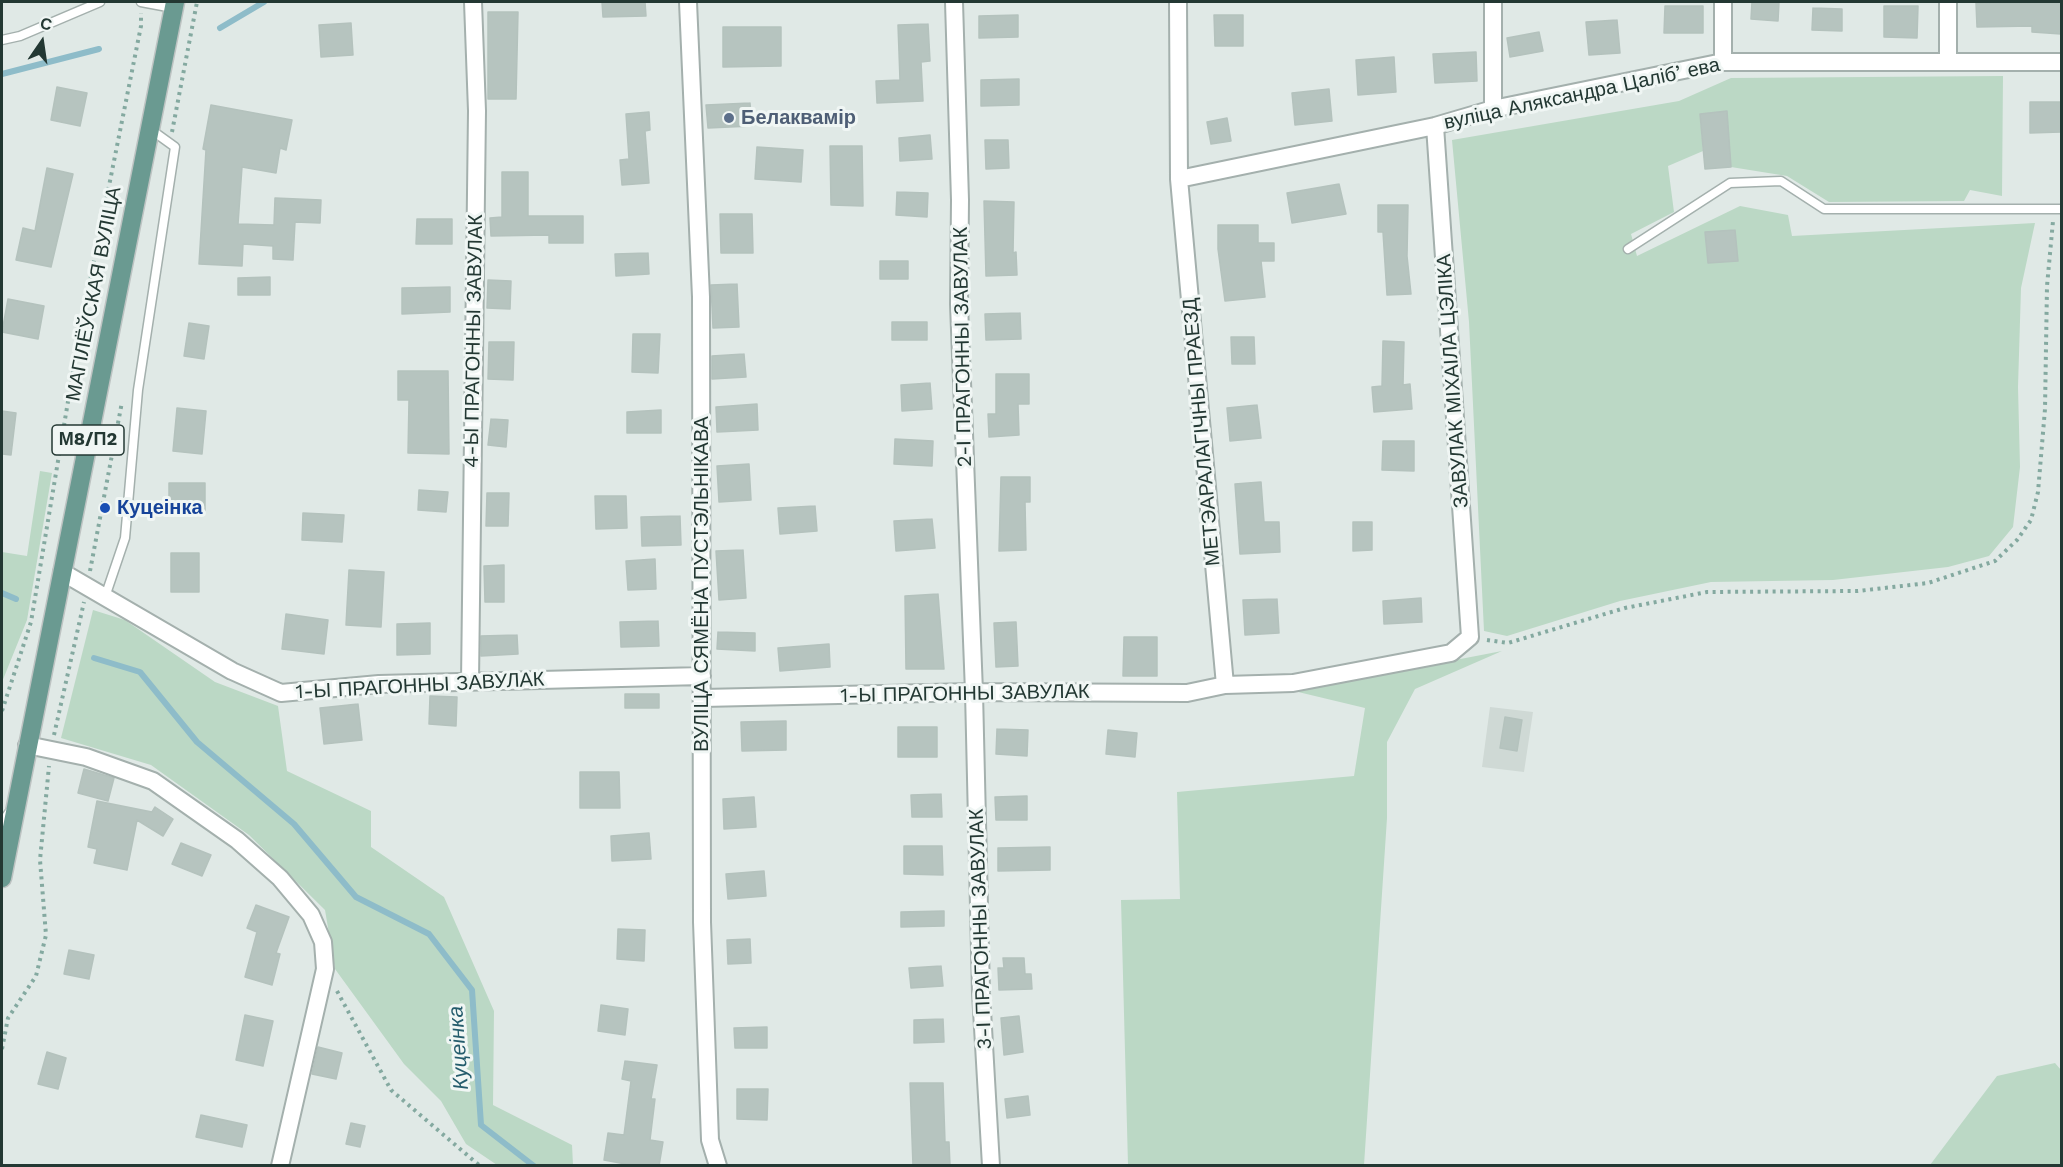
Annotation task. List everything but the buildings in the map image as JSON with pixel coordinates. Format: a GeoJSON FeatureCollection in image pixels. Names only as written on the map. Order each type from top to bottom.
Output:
{"type":"FeatureCollection","features":[{"type":"Feature","properties":{"kind":"main road","name":"МАГІЛЁЎСКАЯ ВУЛІЦА"},"geometry":{"type":"LineString","coordinates":[[2,878],[174,5]]}},
{"type":"Feature","properties":{"kind":"street","name":"4-Ы ПРАГОННЫ ЗАВУЛАК"},"geometry":{"type":"LineString","coordinates":[[470,681],[477,111],[472,2]]}},
{"type":"Feature","properties":{"kind":"street","name":"ВУЛІЦА СЯМЁНА ПУСТЭЛЬНІКАВА"},"geometry":{"type":"LineString","coordinates":[[688,2],[701,297],[702,922],[710,1140],[718,1166]]}},
{"type":"Feature","properties":{"kind":"street","name":"2-І ПРАГОННЫ ЗАВУЛАК"},"geometry":{"type":"LineString","coordinates":[[954,2],[960,177],[959,304],[974,692]]}},
{"type":"Feature","properties":{"kind":"street","name":"МЕТЭАРАЛАГІЧНЫ ПРАЕЗД"},"geometry":{"type":"LineString","coordinates":[[1178,2],[1179,179],[1225,685]]}},
{"type":"Feature","properties":{"kind":"street"},"geometry":{"type":"LineString","coordinates":[[1493,2],[1493,109]]}},
{"type":"Feature","properties":{"kind":"street"},"geometry":{"type":"LineString","coordinates":[[1723,2],[1724,63]]}},
{"type":"Feature","properties":{"kind":"street"},"geometry":{"type":"LineString","coordinates":[[1948,2],[1948,62]]}},
{"type":"Feature","properties":{"kind":"street","name":"вуліца Аляксандра Цалібʼева"},"geometry":{"type":"LineString","coordinates":[[1179,179],[1435,126],[1493,109],[1724,63],[2061,62]]}},
{"type":"Feature","properties":{"kind":"street","name":"ЗАВУЛАК МІХАІЛА ЦЭЛІКА"},"geometry":{"type":"LineString","coordinates":[[1435,126],[1470,637]]}},
{"type":"Feature","properties":{"kind":"street","name":"1-Ы ПРАГОННЫ ЗАВУЛАК"},"geometry":{"type":"LineString","coordinates":[[62,572],[232,671],[280,693],[379,684],[702,676]]}},
{"type":"Feature","properties":{"kind":"street","name":"1-Ы ПРАГОННЫ ЗАВУЛАК"},"geometry":{"type":"LineString","coordinates":[[703,698],[974,692],[1187,693],[1225,685],[1293,684],[1378,668],[1451,653],[1470,637]]}},
{"type":"Feature","properties":{"kind":"street","name":"3-І ПРАГОННЫ ЗАВУЛАК"},"geometry":{"type":"LineString","coordinates":[[974,692],[981,993],[991,1166]]}},
{"type":"Feature","properties":{"kind":"street"},"geometry":{"type":"LineString","coordinates":[[27,745],[51,748],[86,757],[153,780],[237,840],[280,878],[311,915],[323,942],[325,969],[280,1166]]}},
{"type":"Feature","properties":{"kind":"lane"},"geometry":{"type":"LineString","coordinates":[[2,40],[21,36],[100,2]]}},
{"type":"Feature","properties":{"kind":"lane"},"geometry":{"type":"LineString","coordinates":[[141,2],[174,5]]}},
{"type":"Feature","properties":{"kind":"lane"},"geometry":{"type":"LineString","coordinates":[[105,597],[125,538],[138,390],[175,147],[150,129]]}},
{"type":"Feature","properties":{"kind":"lane"},"geometry":{"type":"LineString","coordinates":[[1628,249],[1730,183],[1781,181],[1824,209],[2058,209]]}},
{"type":"Feature","properties":{"kind":"lane"},"geometry":{"type":"LineString","coordinates":[[2,822],[17,803]]}},
{"type":"Feature","properties":{"kind":"path"},"geometry":{"type":"LineString","coordinates":[[2,711],[31,622],[79,336],[141,26],[141,2]]}},
{"type":"Feature","properties":{"kind":"path"},"geometry":{"type":"LineString","coordinates":[[1470,637],[1508,643],[1625,608],[1707,592],[1858,591],[1928,583],[1995,561],[2017,540],[2031,520],[2038,492],[2045,409],[2047,286],[2058,209]]}},
{"type":"Feature","properties":{"kind":"path"},"geometry":{"type":"LineString","coordinates":[[2,1048],[8,1018],[36,976],[46,935],[40,860],[51,748],[87,587]]}},
{"type":"Feature","properties":{"kind":"path"},"geometry":{"type":"LineString","coordinates":[[325,969],[391,1090],[480,1166]]}},
{"type":"Feature","properties":{"kind":"shaded area"},"geometry":{"type":"Polygon","coordinates":[[[1490,707],[1533,712],[1524,772],[1482,767],[1490,707]]]}},
{"type":"Feature","properties":{"kind":"green space"},"geometry":{"type":"Polygon","coordinates":[[[2003,76],[2002,196],[1970,190],[1964,201],[1829,202],[1787,176],[1731,167],[1727,111],[1700,114],[1703,151],[1668,166],[1674,212],[1631,234],[1637,256],[1740,206],[1788,215],[1792,236],[2035,223],[2021,288],[2018,387],[2020,467],[2013,527],[1989,556],[1948,567],[1833,580],[1711,582],[1620,601],[1507,636],[1484,631],[1469,322],[1452,140],[1679,101],[1731,78],[2003,76]]]}},
{"type":"Feature","properties":{"kind":"green space"},"geometry":{"type":"Polygon","coordinates":[[[40,471],[52,473],[27,620],[2,682],[2,552],[27,556],[40,471]]]}},
{"type":"Feature","properties":{"kind":"green space"},"geometry":{"type":"Polygon","coordinates":[[[93,610],[125,620],[215,682],[278,706],[287,771],[371,811],[371,847],[444,897],[494,1011],[493,1105],[572,1145],[573,1165],[497,1165],[466,1144],[441,1101],[404,1064],[335,969],[325,910],[249,835],[151,765],[61,738],[93,610]]]}},
{"type":"Feature","properties":{"kind":"green space"},"geometry":{"type":"Polygon","coordinates":[[[1502,651],[1415,689],[1387,742],[1387,818],[1364,1165],[1128,1165],[1121,900],[1180,899],[1177,792],[1354,776],[1365,708],[1294,691],[1502,651]]]}},
{"type":"Feature","properties":{"kind":"green space"},"geometry":{"type":"Polygon","coordinates":[[[2055,1063],[2061,1070],[2061,1165],[1930,1165],[1997,1076],[2055,1063]]]}},
{"type":"Feature","properties":{"kind":"waterway"},"geometry":{"type":"LineString","coordinates":[[220,28],[264,2]]}},
{"type":"Feature","properties":{"kind":"waterway"},"geometry":{"type":"LineString","coordinates":[[2,74],[99,49]]}},
{"type":"Feature","properties":{"kind":"waterway"},"geometry":{"type":"LineString","coordinates":[[2,593],[16,599]]}},
{"type":"Feature","properties":{"kind":"waterway","name":"Куцеінка"},"geometry":{"type":"LineString","coordinates":[[94,658],[140,672],[197,742],[294,824],[356,897],[429,934],[472,990],[481,1125],[534,1166]]}},
{"type":"Feature","properties":{"kind":"place","name":"Белаквамір"},"geometry":{"type":"Point","coordinates":[729,118]}},
{"type":"Feature","properties":{"kind":"place","name":"Куцеінка"},"geometry":{"type":"Point","coordinates":[105,508]}}]}
